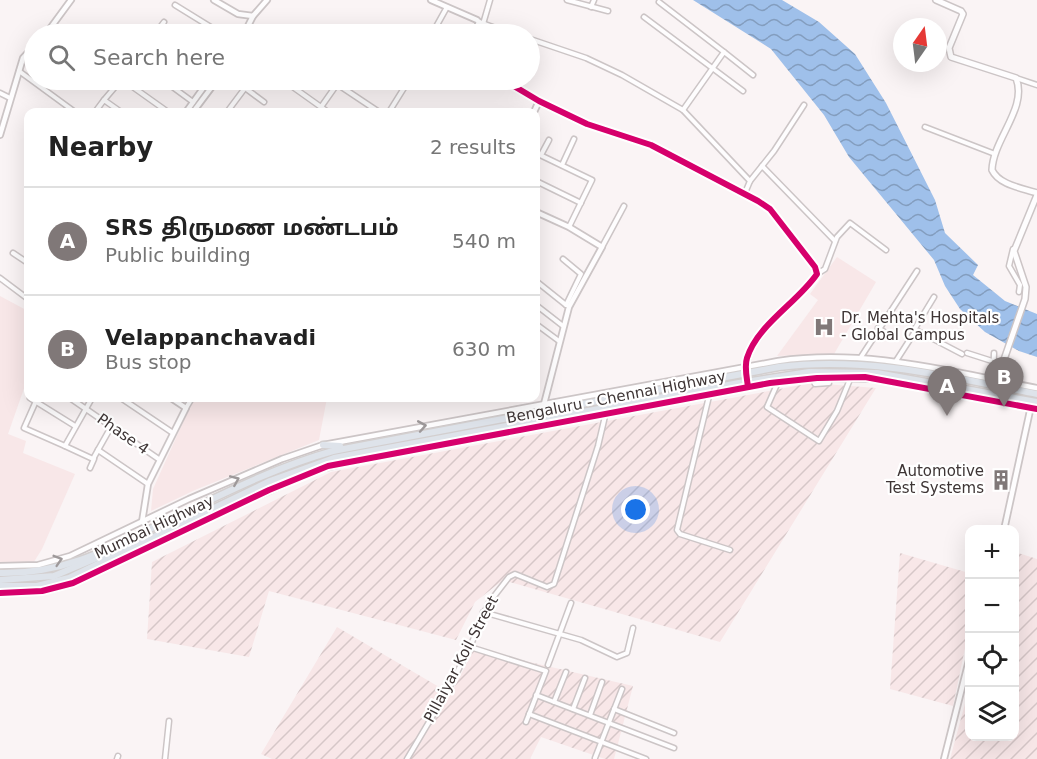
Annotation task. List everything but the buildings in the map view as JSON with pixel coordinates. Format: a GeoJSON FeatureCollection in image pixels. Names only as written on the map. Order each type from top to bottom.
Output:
{"type":"FeatureCollection","features":[{"type":"Feature","properties":{"kind":"highway","name":"Bengaluru - Chennai Highway"},"geometry":{"type":"LineString","coordinates":[[303,460],[386,440],[747,370],[804,364],[866,364],[995,382],[1037,394]]}},
{"type":"Feature","properties":{"kind":"highway","name":"Bengaluru - Chennai Highway"},"geometry":{"type":"LineString","coordinates":[[287,474],[361,452],[606,411],[808,372],[861,371],[1034,405]]}},
{"type":"Feature","properties":{"kind":"highway"},"geometry":{"type":"LineString","coordinates":[[323,445],[336,446],[386,440]]}},
{"type":"Feature","properties":{"kind":"highway","name":"Mumbai Highway"},"geometry":{"type":"LineString","coordinates":[[0,573],[54,569],[134,537],[278,468],[303,460]]}},
{"type":"Feature","properties":{"kind":"highway"},"geometry":{"type":"LineString","coordinates":[[0,586],[37,586],[69,578],[287,474],[322,468]]}},
{"type":"Feature","properties":{"kind":"highway"},"geometry":{"type":"LineString","coordinates":[[269,490],[274,480]]}},
{"type":"Feature","properties":{"kind":"highway"},"geometry":{"type":"LineString","coordinates":[[0,580],[54,576],[94,560],[134,537]]}},
{"type":"Feature","properties":{"kind":"main road"},"geometry":{"type":"LineString","coordinates":[[936,0],[963,14],[949,48],[951,57],[1016,78],[1019,86],[1016,104],[995,154],[992,170],[996,177],[1037,194],[1014,256],[1026,287],[1024,303],[991,396]]}},
{"type":"Feature","properties":{"kind":"main road"},"geometry":{"type":"LineString","coordinates":[[1003,362],[1011,379],[1018,385]]}},
{"type":"Feature","properties":{"kind":"street"},"geometry":{"type":"LineString","coordinates":[[53,24],[71,0]]}},
{"type":"Feature","properties":{"kind":"street"},"geometry":{"type":"LineString","coordinates":[[214,0],[238,14],[253,16]]}},
{"type":"Feature","properties":{"kind":"street"},"geometry":{"type":"LineString","coordinates":[[249,24],[267,0]]}},
{"type":"Feature","properties":{"kind":"street"},"geometry":{"type":"LineString","coordinates":[[431,0],[481,23],[490,0]]}},
{"type":"Feature","properties":{"kind":"street"},"geometry":{"type":"LineString","coordinates":[[567,0],[608,11]]}},
{"type":"Feature","properties":{"kind":"street"},"geometry":{"type":"LineString","coordinates":[[591,6],[594,0]]}},
{"type":"Feature","properties":{"kind":"street"},"geometry":{"type":"LineString","coordinates":[[659,2],[753,75]]}},
{"type":"Feature","properties":{"kind":"street"},"geometry":{"type":"LineString","coordinates":[[175,4],[206,24]]}},
{"type":"Feature","properties":{"kind":"street"},"geometry":{"type":"LineString","coordinates":[[438,24],[447,7]]}},
{"type":"Feature","properties":{"kind":"street"},"geometry":{"type":"LineString","coordinates":[[644,17],[743,91]]}},
{"type":"Feature","properties":{"kind":"street"},"geometry":{"type":"LineString","coordinates":[[540,42],[586,58],[622,75],[683,110],[750,181]]}},
{"type":"Feature","properties":{"kind":"street"},"geometry":{"type":"LineString","coordinates":[[683,110],[724,52]]}},
{"type":"Feature","properties":{"kind":"street"},"geometry":{"type":"LineString","coordinates":[[0,135],[2,112],[10,98],[24,57]]}},
{"type":"Feature","properties":{"kind":"street"},"geometry":{"type":"LineString","coordinates":[[19,71],[24,75]]}},
{"type":"Feature","properties":{"kind":"street"},"geometry":{"type":"LineString","coordinates":[[1016,78],[1037,85]]}},
{"type":"Feature","properties":{"kind":"street"},"geometry":{"type":"LineString","coordinates":[[45,90],[70,108]]}},
{"type":"Feature","properties":{"kind":"street"},"geometry":{"type":"LineString","coordinates":[[98,108],[113,90]]}},
{"type":"Feature","properties":{"kind":"street"},"geometry":{"type":"LineString","coordinates":[[136,90],[162,108]]}},
{"type":"Feature","properties":{"kind":"street"},"geometry":{"type":"LineString","coordinates":[[177,90],[193,102]]}},
{"type":"Feature","properties":{"kind":"street"},"geometry":{"type":"LineString","coordinates":[[189,108],[201,90]]}},
{"type":"Feature","properties":{"kind":"street"},"geometry":{"type":"LineString","coordinates":[[197,108],[210,90]]}},
{"type":"Feature","properties":{"kind":"street"},"geometry":{"type":"LineString","coordinates":[[231,108],[244,90]]}},
{"type":"Feature","properties":{"kind":"street"},"geometry":{"type":"LineString","coordinates":[[248,90],[264,102]]}},
{"type":"Feature","properties":{"kind":"street"},"geometry":{"type":"LineString","coordinates":[[297,90],[321,107],[333,90]]}},
{"type":"Feature","properties":{"kind":"street"},"geometry":{"type":"LineString","coordinates":[[346,90],[373,108]]}},
{"type":"Feature","properties":{"kind":"street"},"geometry":{"type":"LineString","coordinates":[[392,108],[403,90]]}},
{"type":"Feature","properties":{"kind":"street"},"geometry":{"type":"LineString","coordinates":[[520,90],[587,124],[651,145],[745,193],[770,209],[815,267],[817,274]]}},
{"type":"Feature","properties":{"kind":"street"},"geometry":{"type":"LineString","coordinates":[[0,93],[10,98]]}},
{"type":"Feature","properties":{"kind":"street"},"geometry":{"type":"LineString","coordinates":[[104,100],[115,108]]}},
{"type":"Feature","properties":{"kind":"street"},"geometry":{"type":"LineString","coordinates":[[535,108],[538,101]]}},
{"type":"Feature","properties":{"kind":"street"},"geometry":{"type":"LineString","coordinates":[[745,193],[750,181],[804,105]]}},
{"type":"Feature","properties":{"kind":"street"},"geometry":{"type":"LineString","coordinates":[[925,127],[995,154]]}},
{"type":"Feature","properties":{"kind":"street"},"geometry":{"type":"LineString","coordinates":[[562,165],[574,139]]}},
{"type":"Feature","properties":{"kind":"street"},"geometry":{"type":"LineString","coordinates":[[549,140],[541,155],[592,180],[569,227]]}},
{"type":"Feature","properties":{"kind":"street"},"geometry":{"type":"LineString","coordinates":[[762,166],[835,241]]}},
{"type":"Feature","properties":{"kind":"street"},"geometry":{"type":"LineString","coordinates":[[540,183],[581,202]]}},
{"type":"Feature","properties":{"kind":"street"},"geometry":{"type":"LineString","coordinates":[[544,404],[567,306],[624,206]]}},
{"type":"Feature","properties":{"kind":"street"},"geometry":{"type":"LineString","coordinates":[[540,214],[569,227],[602,247]]}},
{"type":"Feature","properties":{"kind":"street"},"geometry":{"type":"LineString","coordinates":[[885,250],[851,223],[835,241],[825,269],[817,274],[760,337],[747,359],[748,384],[851,377],[991,396]]}},
{"type":"Feature","properties":{"kind":"street"},"geometry":{"type":"LineString","coordinates":[[1017,244],[1008,261],[1020,285],[1019,292]]}},
{"type":"Feature","properties":{"kind":"street"},"geometry":{"type":"LineString","coordinates":[[13,253],[24,260]]}},
{"type":"Feature","properties":{"kind":"street"},"geometry":{"type":"LineString","coordinates":[[563,259],[583,276]]}},
{"type":"Feature","properties":{"kind":"street"},"geometry":{"type":"LineString","coordinates":[[861,357],[878,328],[918,271]]}},
{"type":"Feature","properties":{"kind":"street"},"geometry":{"type":"LineString","coordinates":[[0,278],[24,295]]}},
{"type":"Feature","properties":{"kind":"street"},"geometry":{"type":"LineString","coordinates":[[540,284],[567,306]]}},
{"type":"Feature","properties":{"kind":"street"},"geometry":{"type":"LineString","coordinates":[[896,361],[934,297]]}},
{"type":"Feature","properties":{"kind":"street"},"geometry":{"type":"LineString","coordinates":[[540,308],[563,326]]}},
{"type":"Feature","properties":{"kind":"street"},"geometry":{"type":"LineString","coordinates":[[540,327],[559,341]]}},
{"type":"Feature","properties":{"kind":"street"},"geometry":{"type":"LineString","coordinates":[[878,328],[894,338]]}},
{"type":"Feature","properties":{"kind":"street"},"geometry":{"type":"LineString","coordinates":[[914,330],[962,354]]}},
{"type":"Feature","properties":{"kind":"street"},"geometry":{"type":"LineString","coordinates":[[967,353],[992,362]]}},
{"type":"Feature","properties":{"kind":"street"},"geometry":{"type":"LineString","coordinates":[[994,353],[992,362],[995,382]]}},
{"type":"Feature","properties":{"kind":"street"},"geometry":{"type":"LineString","coordinates":[[0,566],[38,565],[61,560],[282,459],[323,445],[544,404],[747,370],[802,358],[861,357],[896,361],[995,382],[1037,388]]}},
{"type":"Feature","properties":{"kind":"street"},"geometry":{"type":"LineString","coordinates":[[778,382],[767,407],[819,441],[837,411],[851,377]]}},
{"type":"Feature","properties":{"kind":"street"},"geometry":{"type":"LineString","coordinates":[[710,391],[677,530],[680,534],[729,550]]}},
{"type":"Feature","properties":{"kind":"street"},"geometry":{"type":"LineString","coordinates":[[36,402],[24,428],[94,459]]}},
{"type":"Feature","properties":{"kind":"street"},"geometry":{"type":"LineString","coordinates":[[38,402],[75,426]]}},
{"type":"Feature","properties":{"kind":"street","name":"Phase 4"},"geometry":{"type":"LineString","coordinates":[[76,402],[160,460]]}},
{"type":"Feature","properties":{"kind":"street","name":"Phase 4"},"geometry":{"type":"LineString","coordinates":[[85,408],[89,402]]}},
{"type":"Feature","properties":{"kind":"street"},"geometry":{"type":"LineString","coordinates":[[127,402],[173,433]]}},
{"type":"Feature","properties":{"kind":"street"},"geometry":{"type":"LineString","coordinates":[[177,402],[186,408]]}},
{"type":"Feature","properties":{"kind":"street"},"geometry":{"type":"LineString","coordinates":[[142,522],[148,484],[190,402]]}},
{"type":"Feature","properties":{"kind":"street"},"geometry":{"type":"LineString","coordinates":[[1005,525],[1034,405]]}},
{"type":"Feature","properties":{"kind":"street"},"geometry":{"type":"LineString","coordinates":[[65,446],[85,408]]}},
{"type":"Feature","properties":{"kind":"street"},"geometry":{"type":"LineString","coordinates":[[0,593],[42,591],[73,583],[269,490],[322,468],[606,411]]}},
{"type":"Feature","properties":{"kind":"street","name":"Pillaiyar Koil Street"},"geometry":{"type":"LineString","coordinates":[[406,759],[470,647],[483,612],[491,598],[512,574],[548,588],[554,584],[606,411]]}},
{"type":"Feature","properties":{"kind":"street"},"geometry":{"type":"LineString","coordinates":[[90,468],[111,427]]}},
{"type":"Feature","properties":{"kind":"street"},"geometry":{"type":"LineString","coordinates":[[98,450],[148,484]]}},
{"type":"Feature","properties":{"kind":"street"},"geometry":{"type":"LineString","coordinates":[[548,665],[571,603]]}},
{"type":"Feature","properties":{"kind":"street"},"geometry":{"type":"LineString","coordinates":[[483,612],[560,633],[617,657],[627,653],[633,628]]}},
{"type":"Feature","properties":{"kind":"street"},"geometry":{"type":"LineString","coordinates":[[470,647],[546,671],[526,722]]}},
{"type":"Feature","properties":{"kind":"street"},"geometry":{"type":"LineString","coordinates":[[554,702],[566,672]]}},
{"type":"Feature","properties":{"kind":"street"},"geometry":{"type":"LineString","coordinates":[[944,759],[965,672]]}},
{"type":"Feature","properties":{"kind":"street"},"geometry":{"type":"LineString","coordinates":[[573,709],[585,678]]}},
{"type":"Feature","properties":{"kind":"street"},"geometry":{"type":"LineString","coordinates":[[590,716],[602,682]]}},
{"type":"Feature","properties":{"kind":"street"},"geometry":{"type":"LineString","coordinates":[[595,758],[622,689]]}},
{"type":"Feature","properties":{"kind":"street"},"geometry":{"type":"LineString","coordinates":[[536,695],[674,748]]}},
{"type":"Feature","properties":{"kind":"street"},"geometry":{"type":"LineString","coordinates":[[614,709],[674,733]]}},
{"type":"Feature","properties":{"kind":"street"},"geometry":{"type":"LineString","coordinates":[[529,714],[646,759]]}},
{"type":"Feature","properties":{"kind":"street"},"geometry":{"type":"LineString","coordinates":[[165,759],[169,721]]}},
{"type":"Feature","properties":{"kind":"shaded area","name":"Dr. Mehta's Hospitals - Global Campus"},"geometry":{"type":"Polygon","coordinates":[[[837,257],[876,282],[834,354],[777,356],[818,300],[810,294],[837,257]]]}},
{"type":"Feature","properties":{"kind":"shaded area"},"geometry":{"type":"Polygon","coordinates":[[[0,296],[24,309],[24,388],[8,434],[26,441],[23,453],[75,474],[42,549],[32,565],[0,562],[0,296]]]}},
{"type":"Feature","properties":{"kind":"shaded area"},"geometry":{"type":"Polygon","coordinates":[[[812,383],[876,388],[720,642],[503,580],[475,602],[456,640],[269,591],[249,657],[147,639],[152,562],[331,472],[812,383]]]}},
{"type":"Feature","properties":{"kind":"shaded area"},"geometry":{"type":"Polygon","coordinates":[[[192,402],[326,402],[319,440],[195,490],[151,511],[153,489],[192,402]]]}},
{"type":"Feature","properties":{"kind":"shaded area"},"geometry":{"type":"Polygon","coordinates":[[[900,553],[965,572],[965,648],[953,706],[890,689],[900,553]]]}},
{"type":"Feature","properties":{"kind":"shaded area"},"geometry":{"type":"Polygon","coordinates":[[[1019,553],[1037,559],[1037,759],[950,759],[965,704],[965,741],[1019,741],[1019,553]]]}},
{"type":"Feature","properties":{"kind":"shaded area"},"geometry":{"type":"Polygon","coordinates":[[[337,627],[451,694],[474,649],[633,686],[614,759],[605,759],[541,737],[530,759],[272,759],[261,754],[337,627]]]}},
{"type":"Feature","properties":{"kind":"water"},"geometry":{"type":"Polygon","coordinates":[[[693,0],[782,0],[819,22],[855,54],[886,103],[935,200],[945,233],[978,265],[973,275],[1005,301],[1037,314],[1037,357],[1019,351],[985,332],[960,309],[945,286],[934,260],[849,157],[824,115],[771,49],[693,0]]]}},
{"type":"Feature","properties":{"kind":"cycle path"},"geometry":{"type":"LineString","coordinates":[[521,90],[587,124],[651,145],[758,201],[770,209],[815,267],[817,274],[809,285],[769,324],[752,346],[746,365],[748,387]]}},
{"type":"Feature","properties":{"kind":"cycle path"},"geometry":{"type":"LineString","coordinates":[[0,593],[42,591],[73,583],[269,490],[328,466],[770,383],[817,378],[865,377],[1037,409]]}},
{"type":"Feature","properties":{"kind":"place","name":"Dr. Mehta's Hospitals - Global Campus"},"geometry":{"type":"Point","coordinates":[824,327]}},
{"type":"Feature","properties":{"kind":"place","name":"Velappanchavadi"},"geometry":{"type":"Point","coordinates":[1004,407]}},
{"type":"Feature","properties":{"kind":"place","name":"SRS திருமண மண்டபம்"},"geometry":{"type":"Point","coordinates":[947,416]}},
{"type":"Feature","properties":{"kind":"place","name":"Automotive Test Systems"},"geometry":{"type":"Point","coordinates":[1001,480]}}]}
